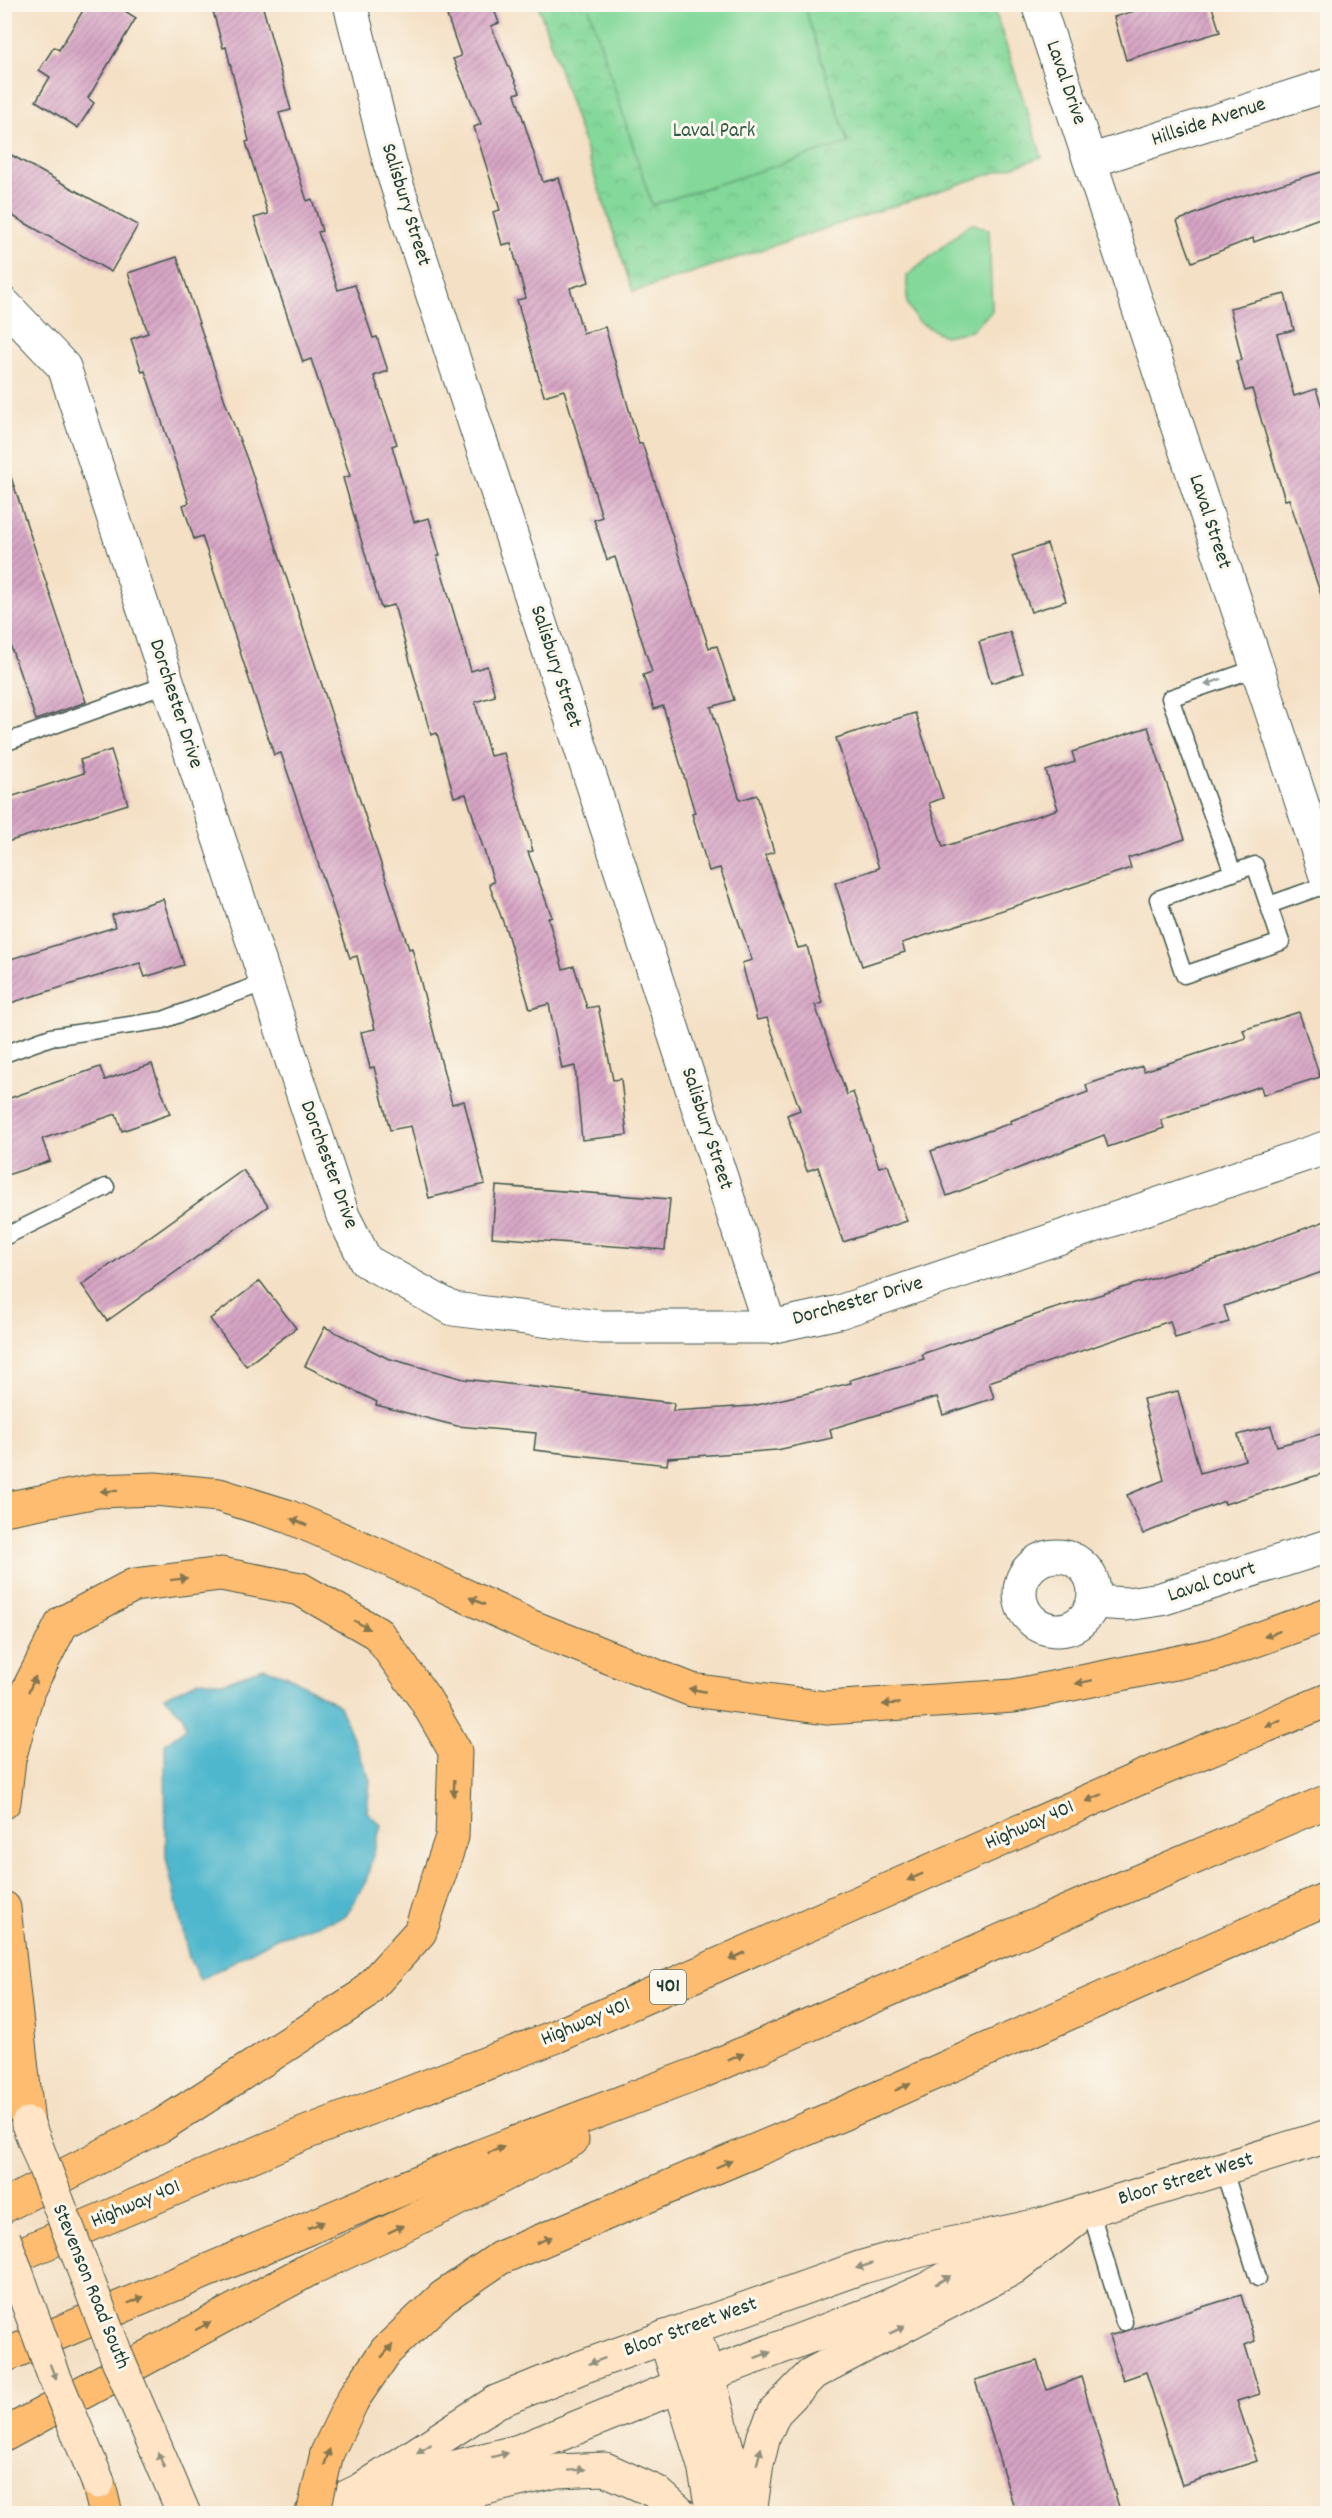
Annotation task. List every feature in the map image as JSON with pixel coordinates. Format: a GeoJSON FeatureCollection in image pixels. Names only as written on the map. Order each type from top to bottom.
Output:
{"type":"FeatureCollection","features":[{"type":"Feature","properties":{"kind":"highway"},"geometry":{"type":"LineString","coordinates":[[4,1509],[97,1491],[155,1489],[219,1495],[286,1516],[381,1556],[530,1626],[692,1690],[826,1708],[1013,1696],[1214,1655],[1328,1614]]}},
{"type":"Feature","properties":{"kind":"highway"},"geometry":{"type":"LineString","coordinates":[[4,1802],[9,1759],[28,1690],[62,1623],[134,1585],[210,1575],[221,1574],[300,1589],[378,1634],[425,1699],[455,1750],[452,1837],[420,1932],[362,1996],[162,2126],[4,2206]]}},
{"type":"Feature","properties":{"kind":"highway","name":"Highway 401"},"geometry":{"type":"LineString","coordinates":[[4,2261],[303,2134],[557,2036],[1140,1778],[1328,1700]]}},
{"type":"Feature","properties":{"kind":"highway"},"geometry":{"type":"LineString","coordinates":[[4,2356],[480,2156],[699,2073],[1080,1906],[1328,1801]]}},
{"type":"Feature","properties":{"kind":"highway"},"geometry":{"type":"LineString","coordinates":[[312,2514],[327,2453],[353,2399],[386,2351],[443,2298],[500,2258],[842,2114],[1328,1898]]}},
{"type":"Feature","properties":{"kind":"highway"},"geometry":{"type":"LineString","coordinates":[[4,1908],[28,2124]]}},
{"type":"Feature","properties":{"kind":"highway"},"geometry":{"type":"LineString","coordinates":[[4,2435],[310,2269],[444,2206],[699,2073]]}},
{"type":"Feature","properties":{"kind":"highway"},"geometry":{"type":"LineString","coordinates":[[98,2482],[106,2514]]}},
{"type":"Feature","properties":{"kind":"main road","name":"Stevenson Road South"},"geometry":{"type":"LineString","coordinates":[[4,2058],[115,2351],[184,2514]]}},
{"type":"Feature","properties":{"kind":"main road","name":"Bloor Street West"},"geometry":{"type":"LineString","coordinates":[[369,2502],[496,2402],[678,2332],[862,2267],[922,2250],[1044,2224],[1328,2136]]}},
{"type":"Feature","properties":{"kind":"main road"},"geometry":{"type":"LineString","coordinates":[[750,2514],[757,2464],[775,2412],[788,2396],[813,2373],[1012,2269],[1090,2209]]}},
{"type":"Feature","properties":{"kind":"main road","name":"Bloor Street West"},"geometry":{"type":"LineString","coordinates":[[312,2514],[369,2502],[519,2451],[694,2380],[862,2317],[927,2289],[1044,2224]]}},
{"type":"Feature","properties":{"kind":"main road"},"geometry":{"type":"LineString","coordinates":[[4,2238],[54,2376],[113,2514]]}},
{"type":"Feature","properties":{"kind":"main road"},"geometry":{"type":"LineString","coordinates":[[678,2332],[694,2380],[739,2488],[743,2514]]}},
{"type":"Feature","properties":{"kind":"main road"},"geometry":{"type":"LineString","coordinates":[[694,2380],[704,2466],[713,2514]]}},
{"type":"Feature","properties":{"kind":"main road"},"geometry":{"type":"LineString","coordinates":[[369,2502],[557,2471],[605,2469],[656,2492],[681,2514]]}},
{"type":"Feature","properties":{"kind":"street","name":"Salisbury Street"},"geometry":{"type":"LineString","coordinates":[[350,4],[390,164],[770,1326]]}},
{"type":"Feature","properties":{"kind":"street","name":"Laval Drive"},"geometry":{"type":"LineString","coordinates":[[1038,4],[1090,161]]}},
{"type":"Feature","properties":{"kind":"street","name":"Hillside Avenue"},"geometry":{"type":"LineString","coordinates":[[1090,161],[1328,85]]}},
{"type":"Feature","properties":{"kind":"street","name":"Laval Street"},"geometry":{"type":"LineString","coordinates":[[1090,161],[1328,883]]}},
{"type":"Feature","properties":{"kind":"street","name":"Dorchester Drive"},"geometry":{"type":"LineString","coordinates":[[4,304],[64,367],[343,1216],[366,1261],[453,1309],[600,1326],[770,1326],[839,1312],[1328,1147]]}},
{"type":"Feature","properties":{"kind":"street","name":"Laval Court"},"geometry":{"type":"LineString","coordinates":[[1094,1602],[1127,1604],[1161,1599],[1328,1546]]}},
{"type":"Feature","properties":{"kind":"lane"},"geometry":{"type":"LineString","coordinates":[[1233,873],[1170,698],[1257,668]]}},
{"type":"Feature","properties":{"kind":"lane"},"geometry":{"type":"LineString","coordinates":[[4,743],[168,684]]}},
{"type":"Feature","properties":{"kind":"lane"},"geometry":{"type":"LineString","coordinates":[[1255,865],[1269,905],[1281,942],[1184,975],[1158,899],[1255,865]]}},
{"type":"Feature","properties":{"kind":"lane"},"geometry":{"type":"LineString","coordinates":[[1269,905],[1328,883]]}},
{"type":"Feature","properties":{"kind":"lane"},"geometry":{"type":"LineString","coordinates":[[4,1054],[51,1037],[163,1020],[266,982]]}},
{"type":"Feature","properties":{"kind":"lane"},"geometry":{"type":"LineString","coordinates":[[4,1238],[106,1187]]}},
{"type":"Feature","properties":{"kind":"lane"},"geometry":{"type":"LineString","coordinates":[[1223,2168],[1258,2278]]}},
{"type":"Feature","properties":{"kind":"lane"},"geometry":{"type":"LineString","coordinates":[[1090,2209],[1124,2322]]}},
{"type":"Feature","properties":{"kind":"green space","name":"Laval Park"},"geometry":{"type":"Polygon","coordinates":[[[538,5],[993,5],[1042,157],[633,292],[538,5]]]}},
{"type":"Feature","properties":{"kind":"green space"},"geometry":{"type":"Polygon","coordinates":[[[588,5],[804,5],[848,143],[652,205],[588,5]]]}},
{"type":"Feature","properties":{"kind":"green space"},"geometry":{"type":"Polygon","coordinates":[[[971,223],[989,230],[992,311],[971,331],[944,336],[917,321],[907,303],[907,276],[971,223]]]}},
{"type":"Feature","properties":{"kind":"water"},"geometry":{"type":"Polygon","coordinates":[[[263,1668],[288,1676],[340,1706],[370,1780],[367,1812],[381,1825],[366,1881],[346,1916],[276,1938],[200,1980],[189,1958],[166,1858],[165,1744],[186,1728],[183,1716],[164,1697],[201,1680],[223,1683],[263,1668]]]}},
{"type":"Feature","properties":{"kind":"building"},"geometry":{"type":"Polygon","coordinates":[[[87,4],[114,4],[136,18],[88,98],[94,103],[78,128],[36,101],[50,77],[39,70],[54,47],[59,50],[87,4]]]}},
{"type":"Feature","properties":{"kind":"building"},"geometry":{"type":"Polygon","coordinates":[[[211,4],[262,4],[291,110],[279,113],[307,201],[312,199],[322,231],[318,232],[338,290],[355,285],[373,338],[377,337],[388,371],[374,376],[397,444],[392,446],[414,522],[429,518],[440,556],[437,556],[471,671],[487,666],[495,696],[475,702],[490,756],[504,753],[533,851],[528,852],[552,917],[548,918],[563,969],[574,966],[587,1008],[598,1006],[613,1080],[621,1079],[627,1135],[582,1140],[575,1066],[562,1069],[549,1004],[530,1009],[506,930],[489,884],[494,882],[466,794],[454,797],[437,733],[431,735],[394,605],[381,608],[343,478],[350,476],[311,359],[303,362],[254,218],[268,214],[246,142],[249,141],[226,47],[223,48],[211,4]]]}},
{"type":"Feature","properties":{"kind":"building"},"geometry":{"type":"Polygon","coordinates":[[[443,4],[492,4],[499,23],[491,26],[520,92],[515,94],[543,182],[559,178],[589,282],[570,288],[583,333],[605,327],[639,444],[642,443],[709,648],[717,646],[734,700],[711,707],[740,800],[757,795],[774,852],[765,855],[798,948],[807,946],[822,1003],[815,1005],[847,1095],[853,1092],[879,1167],[888,1165],[907,1221],[843,1242],[818,1167],[807,1171],[787,1115],[800,1110],[767,1018],[757,1020],[742,963],[752,960],[720,868],[709,871],[692,814],[695,813],[663,706],[654,709],[643,675],[652,672],[615,557],[607,560],[594,520],[602,517],[564,390],[544,396],[517,300],[526,298],[511,243],[502,245],[493,212],[500,210],[474,127],[481,124],[453,59],[461,56],[443,4]]]}},
{"type":"Feature","properties":{"kind":"building"},"geometry":{"type":"Polygon","coordinates":[[[1158,4],[1211,4],[1220,32],[1126,60],[1114,17],[1158,4]]]}},
{"type":"Feature","properties":{"kind":"building"},"geometry":{"type":"Polygon","coordinates":[[[4,151],[138,225],[111,272],[4,211],[4,151]]]}},
{"type":"Feature","properties":{"kind":"building"},"geometry":{"type":"Polygon","coordinates":[[[1328,170],[1328,215],[1254,242],[1253,238],[1192,262],[1177,221],[1235,198],[1328,170]]]}},
{"type":"Feature","properties":{"kind":"building"},"geometry":{"type":"Polygon","coordinates":[[[177,257],[226,404],[250,467],[409,949],[412,948],[452,1104],[464,1101],[485,1184],[429,1198],[411,1126],[390,1130],[374,1067],[370,1068],[361,1032],[375,1029],[357,956],[350,958],[281,753],[274,755],[202,536],[194,539],[183,505],[189,503],[145,371],[142,372],[131,339],[148,333],[128,273],[177,257]]]}},
{"type":"Feature","properties":{"kind":"building"},"geometry":{"type":"Polygon","coordinates":[[[1285,294],[1294,330],[1277,334],[1294,396],[1316,389],[1328,425],[1328,600],[1323,601],[1289,499],[1285,500],[1252,389],[1245,391],[1236,361],[1242,360],[1230,308],[1285,294]]]}},
{"type":"Feature","properties":{"kind":"building"},"geometry":{"type":"Polygon","coordinates":[[[4,471],[9,471],[86,702],[36,720],[4,627],[4,471]]]}},
{"type":"Feature","properties":{"kind":"building"},"geometry":{"type":"Polygon","coordinates":[[[1047,544],[1066,601],[1031,612],[1012,556],[1047,544]]]}},
{"type":"Feature","properties":{"kind":"building"},"geometry":{"type":"Polygon","coordinates":[[[1010,632],[1023,673],[991,683],[979,641],[1010,632]]]}},
{"type":"Feature","properties":{"kind":"building"},"geometry":{"type":"Polygon","coordinates":[[[915,713],[943,798],[929,803],[943,847],[1058,809],[1046,771],[1075,762],[1072,752],[1148,727],[1185,839],[1128,858],[1131,868],[902,943],[905,952],[862,966],[835,883],[879,868],[836,738],[915,713]]]}},
{"type":"Feature","properties":{"kind":"building"},"geometry":{"type":"Polygon","coordinates":[[[111,750],[128,804],[4,843],[4,799],[84,773],[80,760],[111,750]]]}},
{"type":"Feature","properties":{"kind":"building"},"geometry":{"type":"Polygon","coordinates":[[[163,899],[184,965],[145,977],[140,963],[4,1005],[4,961],[115,927],[112,915],[163,899]]]}},
{"type":"Feature","properties":{"kind":"building"},"geometry":{"type":"Polygon","coordinates":[[[1299,1012],[1320,1077],[1263,1095],[1261,1086],[1161,1120],[1164,1128],[1108,1147],[1104,1135],[947,1196],[931,1151],[1011,1123],[1010,1121],[1088,1092],[1086,1085],[1142,1066],[1144,1071],[1246,1038],[1243,1030],[1299,1012]]]}},
{"type":"Feature","properties":{"kind":"building"},"geometry":{"type":"Polygon","coordinates":[[[152,1064],[170,1114],[122,1131],[116,1114],[42,1139],[50,1161],[4,1176],[4,1100],[100,1067],[105,1080],[152,1064]]]}},
{"type":"Feature","properties":{"kind":"building"},"geometry":{"type":"Polygon","coordinates":[[[243,1170],[268,1206],[107,1321],[82,1285],[243,1170]]]}},
{"type":"Feature","properties":{"kind":"building"},"geometry":{"type":"Polygon","coordinates":[[[496,1186],[670,1199],[665,1250],[492,1237],[496,1186]]]}},
{"type":"Feature","properties":{"kind":"building"},"geometry":{"type":"Polygon","coordinates":[[[1328,1220],[1328,1270],[1224,1306],[1229,1322],[1175,1338],[1170,1321],[989,1382],[994,1398],[943,1415],[937,1397],[830,1429],[832,1438],[777,1450],[668,1458],[667,1465],[534,1450],[536,1433],[457,1426],[376,1405],[377,1402],[305,1366],[325,1327],[387,1358],[464,1379],[674,1403],[673,1411],[753,1406],[851,1383],[850,1380],[924,1359],[922,1354],[1050,1310],[1237,1253],[1328,1220]]]}},
{"type":"Feature","properties":{"kind":"building"},"geometry":{"type":"Polygon","coordinates":[[[260,1281],[296,1328],[246,1366],[210,1319],[260,1281]]]}},
{"type":"Feature","properties":{"kind":"building"},"geometry":{"type":"Polygon","coordinates":[[[1178,1391],[1200,1473],[1245,1460],[1238,1435],[1271,1426],[1277,1446],[1328,1432],[1328,1472],[1225,1504],[1224,1501],[1143,1534],[1127,1495],[1164,1480],[1143,1399],[1178,1391]]]}},
{"type":"Feature","properties":{"kind":"building"},"geometry":{"type":"Polygon","coordinates":[[[1241,2295],[1255,2341],[1245,2345],[1260,2394],[1237,2401],[1257,2461],[1182,2485],[1146,2372],[1123,2380],[1109,2336],[1241,2295]]]}},
{"type":"Feature","properties":{"kind":"building"},"geometry":{"type":"Polygon","coordinates":[[[1037,2361],[1047,2390],[1081,2377],[1121,2514],[1016,2514],[975,2380],[1037,2361]]]}}]}
